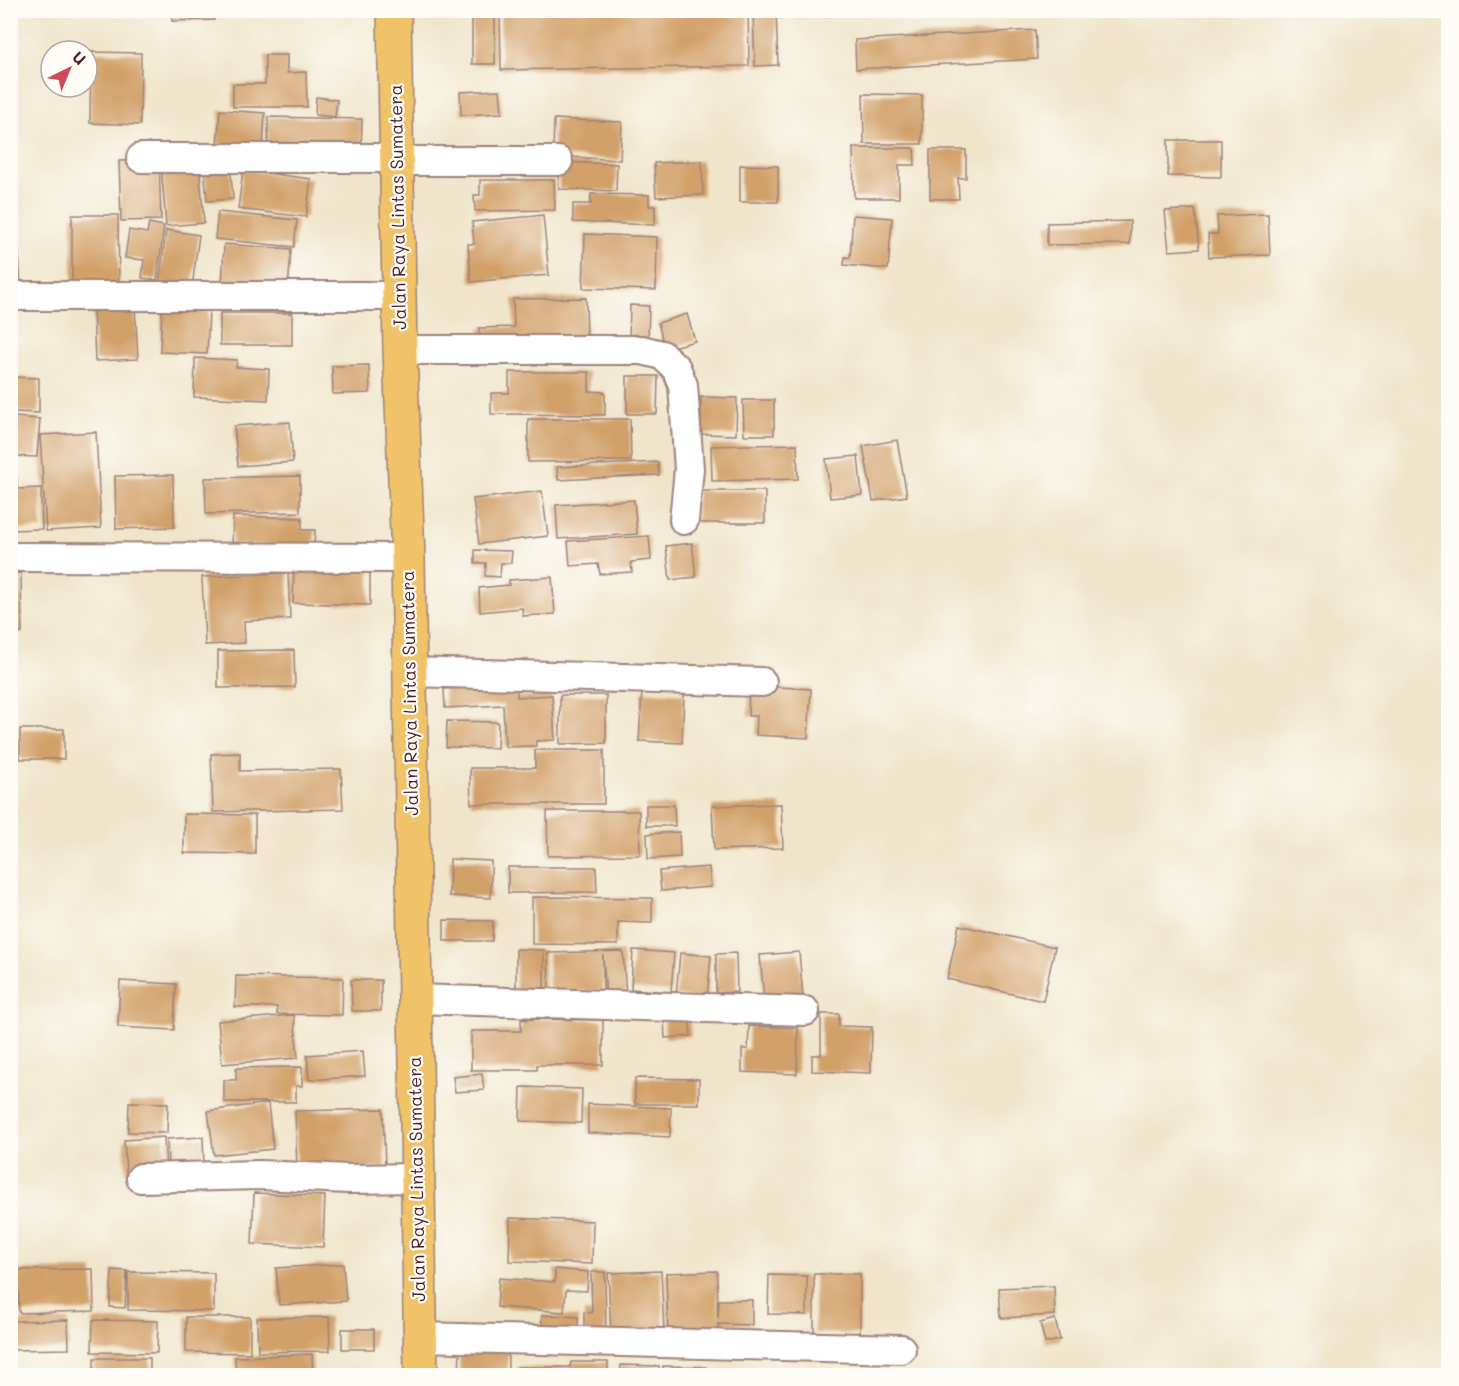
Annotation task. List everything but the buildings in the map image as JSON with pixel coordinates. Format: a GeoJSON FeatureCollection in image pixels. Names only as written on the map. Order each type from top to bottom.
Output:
{"type":"FeatureCollection","features":[{"type":"Feature","properties":{"kind":"highway","name":"Jalan Raya Lintas Sumatera"},"geometry":{"type":"LineString","coordinates":[[394,10],[400,350],[408,558],[421,1376]]}},
{"type":"Feature","properties":{"kind":"street"},"geometry":{"type":"LineString","coordinates":[[141,158],[558,161]]}},
{"type":"Feature","properties":{"kind":"street"},"geometry":{"type":"LineString","coordinates":[[10,296],[399,296]]}},
{"type":"Feature","properties":{"kind":"street"},"geometry":{"type":"LineString","coordinates":[[400,350],[642,350],[662,355],[676,368],[682,385],[689,469],[684,520]]}},
{"type":"Feature","properties":{"kind":"street"},"geometry":{"type":"LineString","coordinates":[[10,557],[408,558]]}},
{"type":"Feature","properties":{"kind":"street"},"geometry":{"type":"LineString","coordinates":[[409,672],[762,682]]}},
{"type":"Feature","properties":{"kind":"street"},"geometry":{"type":"LineString","coordinates":[[414,999],[805,1011]]}},
{"type":"Feature","properties":{"kind":"street"},"geometry":{"type":"LineString","coordinates":[[141,1178],[260,1175],[349,1179],[417,1178]]}},
{"type":"Feature","properties":{"kind":"street"},"geometry":{"type":"LineString","coordinates":[[420,1337],[901,1349]]}}]}
